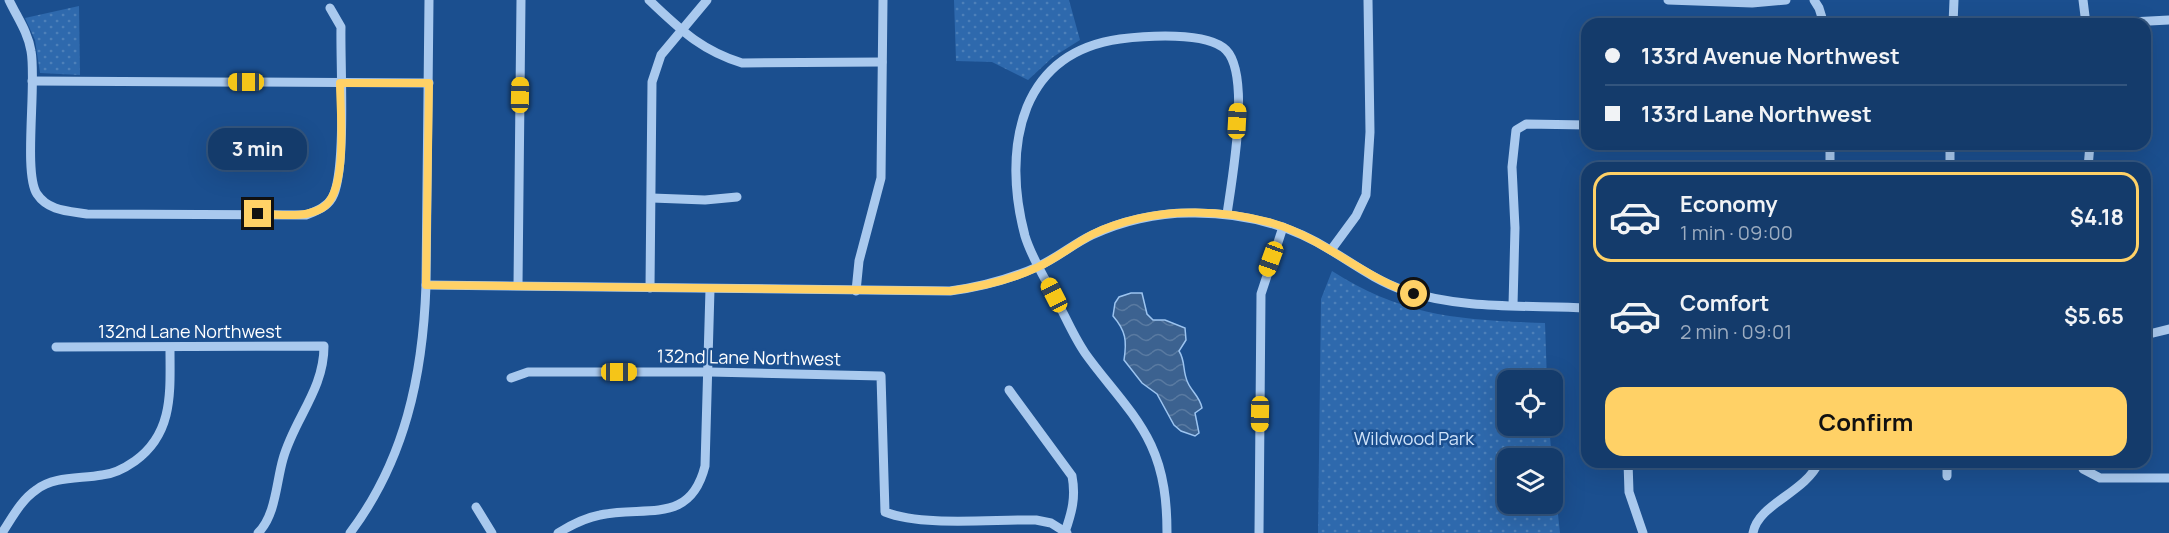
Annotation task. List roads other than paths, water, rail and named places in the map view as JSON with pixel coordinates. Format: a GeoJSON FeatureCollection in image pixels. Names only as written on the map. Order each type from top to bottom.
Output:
{"type":"FeatureCollection","features":[{"type":"Feature","properties":{"kind":"street"},"geometry":{"type":"LineString","coordinates":[[9,0],[24,29],[31,52],[32,172],[36,193],[43,202],[58,210],[87,214],[306,215],[324,208],[332,198],[340,165],[341,27],[330,8]]}},
{"type":"Feature","properties":{"kind":"street"},"geometry":{"type":"LineString","coordinates":[[350,533],[365,512],[393,457],[419,376],[425,328],[429,0]]}},
{"type":"Feature","properties":{"kind":"street"},"geometry":{"type":"LineString","coordinates":[[518,285],[521,0]]}},
{"type":"Feature","properties":{"kind":"street"},"geometry":{"type":"LineString","coordinates":[[649,0],[695,42],[723,57],[742,63],[882,62]]}},
{"type":"Feature","properties":{"kind":"street"},"geometry":{"type":"LineString","coordinates":[[650,288],[652,82],[661,55],[707,0]]}},
{"type":"Feature","properties":{"kind":"street"},"geometry":{"type":"LineString","coordinates":[[856,291],[859,261],[881,178],[883,0]]}},
{"type":"Feature","properties":{"kind":"street"},"geometry":{"type":"LineString","coordinates":[[1330,250],[1356,216],[1366,195],[1370,132],[1368,0]]}},
{"type":"Feature","properties":{"kind":"street"},"geometry":{"type":"LineString","coordinates":[[1668,0],[1752,3],[1786,0]]}},
{"type":"Feature","properties":{"kind":"street"},"geometry":{"type":"LineString","coordinates":[[1814,0],[1820,8],[1822,18]]}},
{"type":"Feature","properties":{"kind":"street"},"geometry":{"type":"LineString","coordinates":[[1953,18],[1954,0]]}},
{"type":"Feature","properties":{"kind":"street"},"geometry":{"type":"LineString","coordinates":[[2083,0],[2085,18]]}},
{"type":"Feature","properties":{"kind":"street"},"geometry":{"type":"LineString","coordinates":[[2151,21],[2169,20]]}},
{"type":"Feature","properties":{"kind":"street"},"geometry":{"type":"LineString","coordinates":[[1167,533],[1164,485],[1150,442],[1084,351],[1026,237],[1016,175],[1020,128],[1036,85],[1055,67],[1080,50],[1097,42],[1134,37],[1201,38],[1227,50],[1235,64],[1236,72],[1236,138],[1227,214]]}},
{"type":"Feature","properties":{"kind":"street"},"geometry":{"type":"LineString","coordinates":[[32,81],[429,83]]}},
{"type":"Feature","properties":{"kind":"street"},"geometry":{"type":"LineString","coordinates":[[1514,305],[1515,211],[1512,167],[1516,130],[1526,124],[1581,125]]}},
{"type":"Feature","properties":{"kind":"street"},"geometry":{"type":"LineString","coordinates":[[652,198],[705,200],[737,197]]}},
{"type":"Feature","properties":{"kind":"street"},"geometry":{"type":"LineString","coordinates":[[426,285],[950,291],[993,283],[1039,266],[1092,235],[1131,221],[1187,213],[1227,214],[1283,227],[1330,250],[1384,282],[1415,294],[1465,304],[1581,308]]}},
{"type":"Feature","properties":{"kind":"street"},"geometry":{"type":"LineString","coordinates":[[1259,533],[1261,294],[1283,227]]}},
{"type":"Feature","properties":{"kind":"street"},"geometry":{"type":"LineString","coordinates":[[558,533],[591,517],[670,509],[689,498],[702,481],[705,466],[710,372],[710,289]]}},
{"type":"Feature","properties":{"kind":"street"},"geometry":{"type":"LineString","coordinates":[[2151,334],[2169,329]]}},
{"type":"Feature","properties":{"kind":"street","name":"132nd Lane Northwest"},"geometry":{"type":"LineString","coordinates":[[56,347],[170,349],[324,346],[320,378],[283,458],[272,510],[260,532]]}},
{"type":"Feature","properties":{"kind":"street"},"geometry":{"type":"LineString","coordinates":[[2,533],[18,508],[41,487],[64,479],[105,475],[125,469],[147,453],[159,435],[169,409],[170,349]]}},
{"type":"Feature","properties":{"kind":"street","name":"132nd Lane Northwest"},"geometry":{"type":"LineString","coordinates":[[510,378],[528,372],[710,372],[881,376],[885,512],[922,519],[1036,520],[1051,523],[1066,533]]}},
{"type":"Feature","properties":{"kind":"street"},"geometry":{"type":"LineString","coordinates":[[1010,390],[1072,476],[1074,502],[1066,533]]}},
{"type":"Feature","properties":{"kind":"street"},"geometry":{"type":"LineString","coordinates":[[1628,468],[1629,492],[1643,533]]}},
{"type":"Feature","properties":{"kind":"street"},"geometry":{"type":"LineString","coordinates":[[1754,533],[1760,518],[1802,486],[1815,468]]}},
{"type":"Feature","properties":{"kind":"street"},"geometry":{"type":"LineString","coordinates":[[1947,468],[1947,477]]}},
{"type":"Feature","properties":{"kind":"street"},"geometry":{"type":"LineString","coordinates":[[2083,469],[2100,478],[2169,478]]}},
{"type":"Feature","properties":{"kind":"street"},"geometry":{"type":"LineString","coordinates":[[476,507],[492,533]]}},
{"type":"Feature","properties":{"kind":"water"},"geometry":{"type":"Polygon","coordinates":[[[1131,293],[1142,293],[1147,314],[1153,320],[1165,320],[1185,328],[1186,340],[1179,351],[1183,359],[1186,379],[1202,408],[1195,413],[1199,433],[1195,436],[1181,431],[1174,425],[1157,394],[1142,383],[1124,360],[1124,336],[1113,316],[1115,303],[1119,297],[1131,293]]]}},
{"type":"Feature","properties":{"kind":"park label","name":"Wildwood Park"},"geometry":{"type":"Point","coordinates":[1414,438]}}]}
